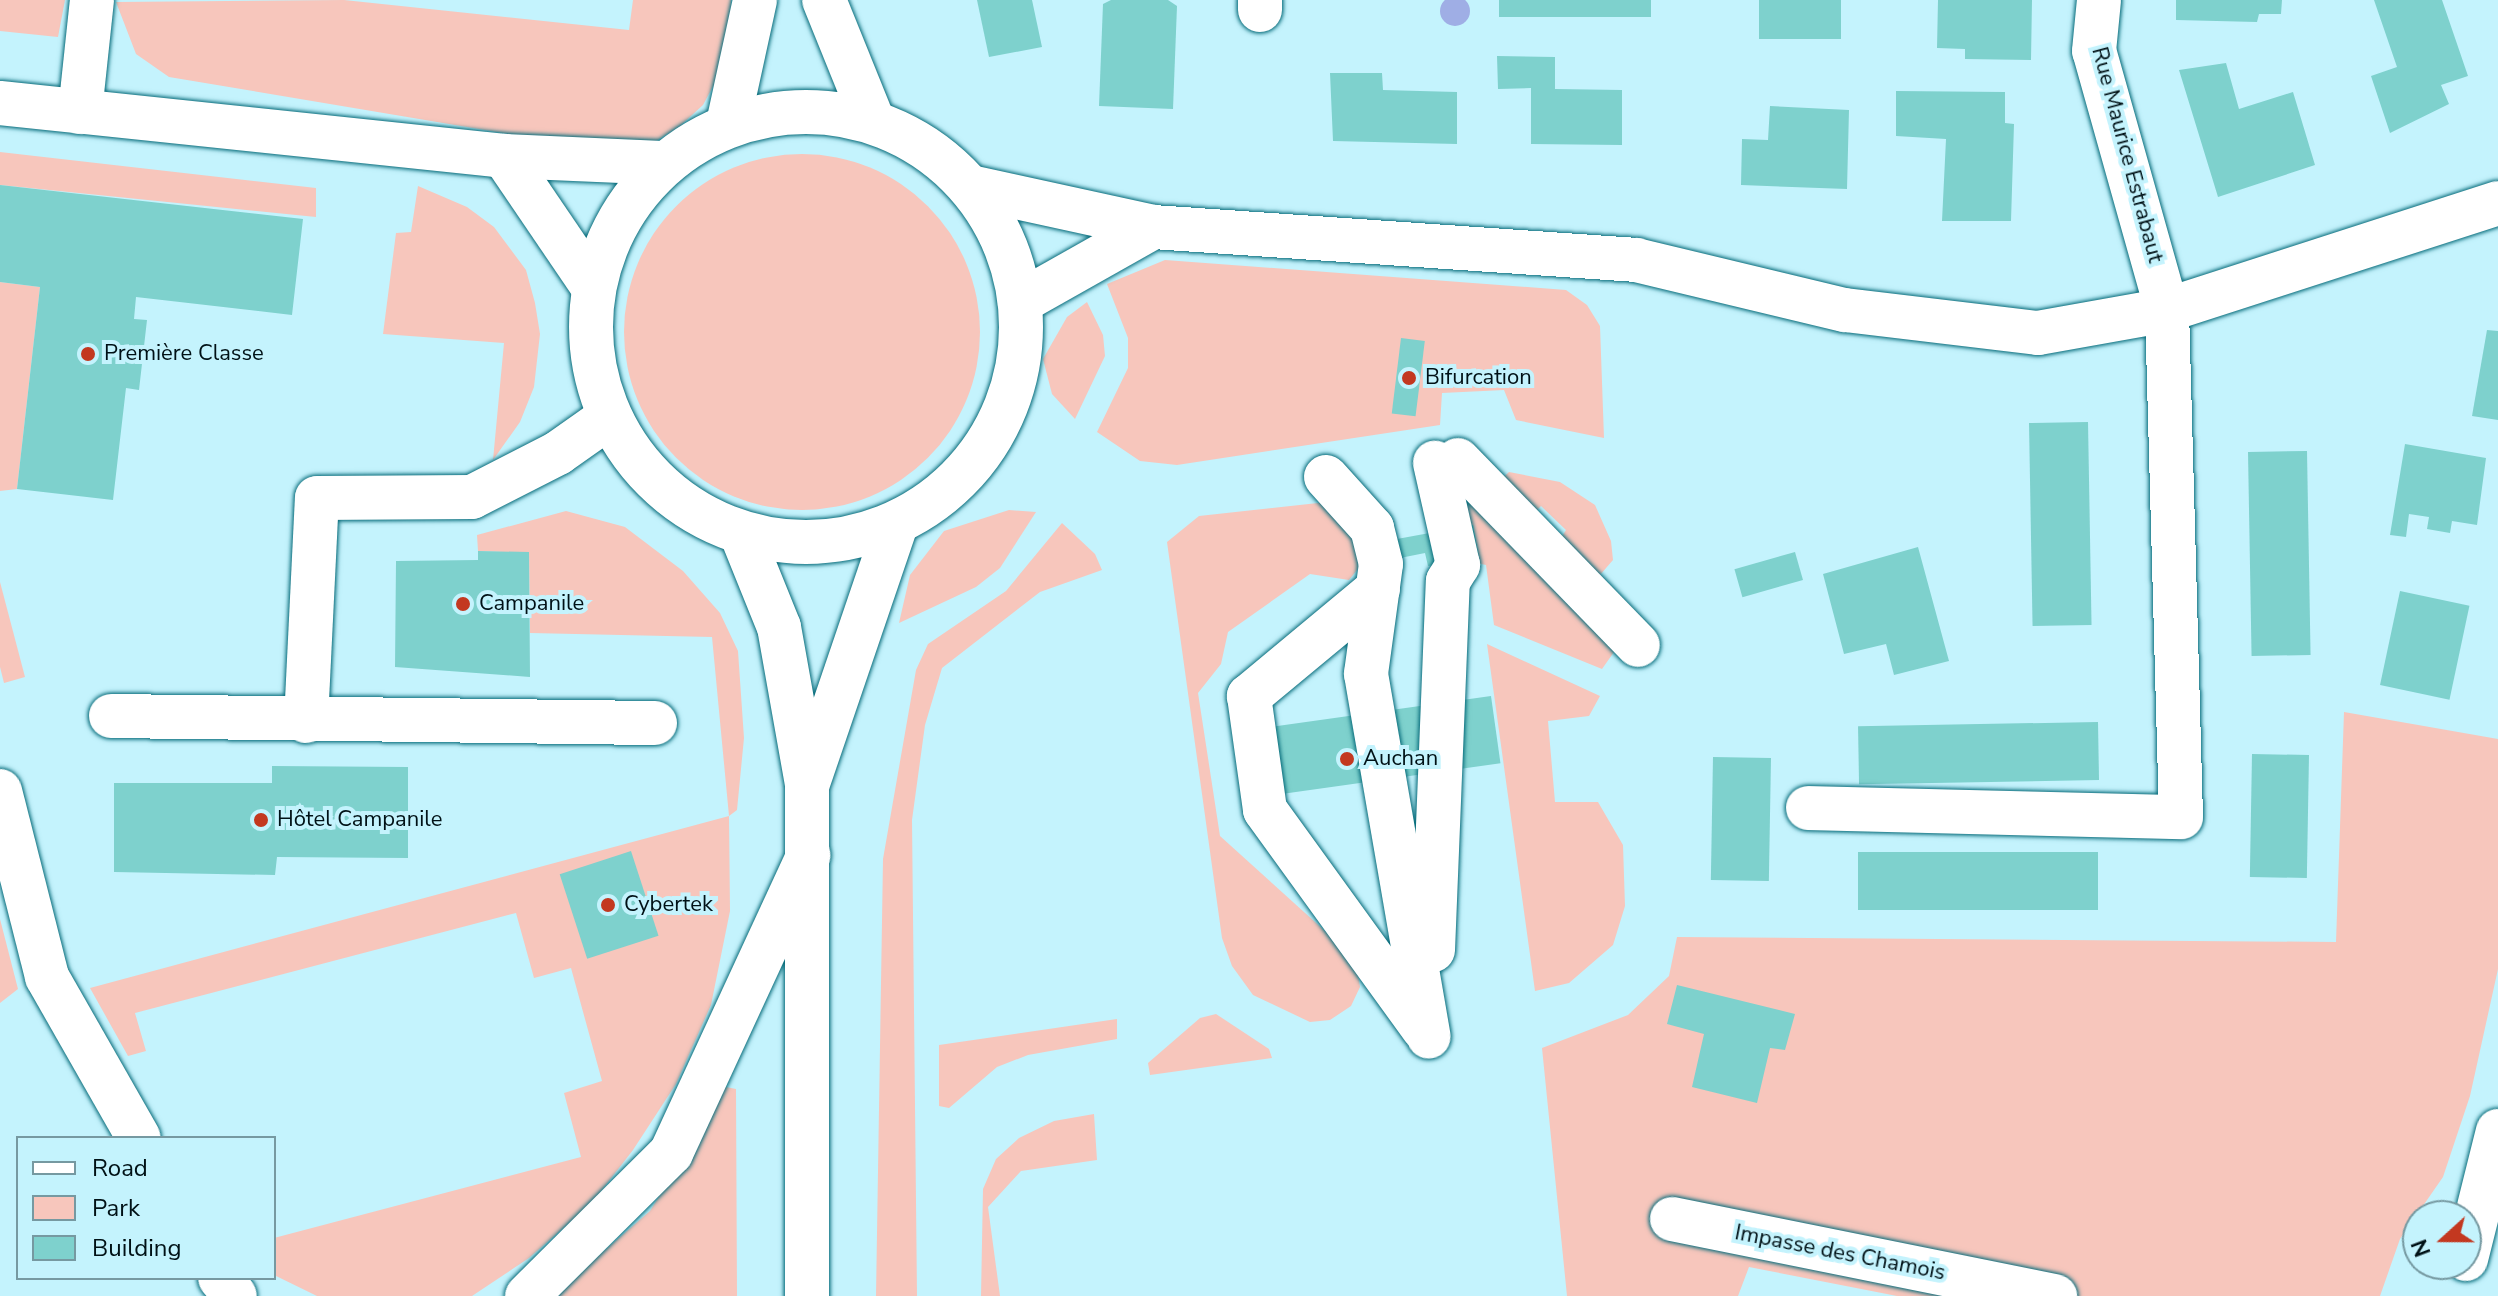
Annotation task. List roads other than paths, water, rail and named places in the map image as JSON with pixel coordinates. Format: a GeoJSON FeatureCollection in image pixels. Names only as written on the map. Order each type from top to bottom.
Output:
{"type":"FeatureCollection","features":[{"type":"Feature","properties":{"kind":"street"},"geometry":{"type":"LineString","coordinates":[[80,112],[92,0]]}},
{"type":"Feature","properties":{"kind":"street"},"geometry":{"type":"LineString","coordinates":[[728,124],[755,0]]}},
{"type":"Feature","properties":{"kind":"street"},"geometry":{"type":"LineString","coordinates":[[824,0],[873,121]]}},
{"type":"Feature","properties":{"kind":"street","name":"Rue Maurice Estrabaut"},"geometry":{"type":"LineString","coordinates":[[1808,808],[2181,817],[2167,310],[2094,51],[2099,0]]}},
{"type":"Feature","properties":{"kind":"street"},"geometry":{"type":"LineString","coordinates":[[0,103],[504,156],[662,163]]}},
{"type":"Feature","properties":{"kind":"street"},"geometry":{"type":"LineString","coordinates":[[800,110],[873,121],[926,147],[970,187],[1003,241],[1020,302],[1020,349],[1010,394],[988,442],[955,483],[896,524],[832,540],[793,543],[741,533],[687,507],[642,468],[609,417],[591,353],[593,287],[617,220],[662,163],[728,124],[800,110]]}},
{"type":"Feature","properties":{"kind":"street"},"geometry":{"type":"LineString","coordinates":[[504,156],[593,287]]}},
{"type":"Feature","properties":{"kind":"street"},"geometry":{"type":"LineString","coordinates":[[970,187],[1153,227],[1636,260],[1845,310],[2038,333],[2167,310],[2498,203]]}},
{"type":"Feature","properties":{"kind":"street"},"geometry":{"type":"LineString","coordinates":[[1020,302],[1153,227]]}},
{"type":"Feature","properties":{"kind":"street"},"geometry":{"type":"LineString","coordinates":[[306,721],[317,498],[472,497],[558,453],[609,417]]}},
{"type":"Feature","properties":{"kind":"street"},"geometry":{"type":"LineString","coordinates":[[1429,1037],[1448,581],[1458,565],[1447,462],[1638,645]]}},
{"type":"Feature","properties":{"kind":"street"},"geometry":{"type":"LineString","coordinates":[[1326,477],[1372,528],[1381,564],[1366,674],[1429,1037]]}},
{"type":"Feature","properties":{"kind":"street"},"geometry":{"type":"LineString","coordinates":[[807,784],[896,524]]}},
{"type":"Feature","properties":{"kind":"street"},"geometry":{"type":"LineString","coordinates":[[741,533],[779,627],[807,784],[807,1296]]}},
{"type":"Feature","properties":{"kind":"street"},"geometry":{"type":"LineString","coordinates":[[1378,589],[1249,696],[1265,810],[1429,1037]]}},
{"type":"Feature","properties":{"kind":"street"},"geometry":{"type":"LineString","coordinates":[[111,716],[306,721],[655,723]]}},
{"type":"Feature","properties":{"kind":"street"},"geometry":{"type":"LineString","coordinates":[[0,791],[47,977],[138,1136]]}},
{"type":"Feature","properties":{"kind":"street"},"geometry":{"type":"LineString","coordinates":[[527,1296],[671,1153],[809,855]]}},
{"type":"Feature","properties":{"kind":"street"},"geometry":{"type":"LineString","coordinates":[[2481,1200],[2498,1131]]}},
{"type":"Feature","properties":{"kind":"street","name":"Impasse des Chamois"},"geometry":{"type":"LineString","coordinates":[[1672,1219],[2055,1296]]}},
{"type":"Feature","properties":{"kind":"street"},"geometry":{"type":"LineString","coordinates":[[222,1280],[235,1296]]}},
{"type":"Feature","properties":{"kind":"water"},"geometry":{"type":"Polygon","coordinates":[[[1446,-1],[1464,-1],[1469,5],[1469,17],[1461,25],[1449,25],[1441,17],[1441,5],[1446,-1]]]}},
{"type":"Feature","properties":{"kind":"place","name":"Première Classe"},"geometry":{"type":"Point","coordinates":[88,354]}},
{"type":"Feature","properties":{"kind":"place","name":"Bifurcation"},"geometry":{"type":"Point","coordinates":[1409,378]}},
{"type":"Feature","properties":{"kind":"place","name":"Campanile"},"geometry":{"type":"Point","coordinates":[463,604]}},
{"type":"Feature","properties":{"kind":"place","name":"Auchan"},"geometry":{"type":"Point","coordinates":[1347,759]}},
{"type":"Feature","properties":{"kind":"place","name":"Hôtel Campanile"},"geometry":{"type":"Point","coordinates":[261,820]}},
{"type":"Feature","properties":{"kind":"place","name":"Cybertek"},"geometry":{"type":"Point","coordinates":[608,905]}}]}
